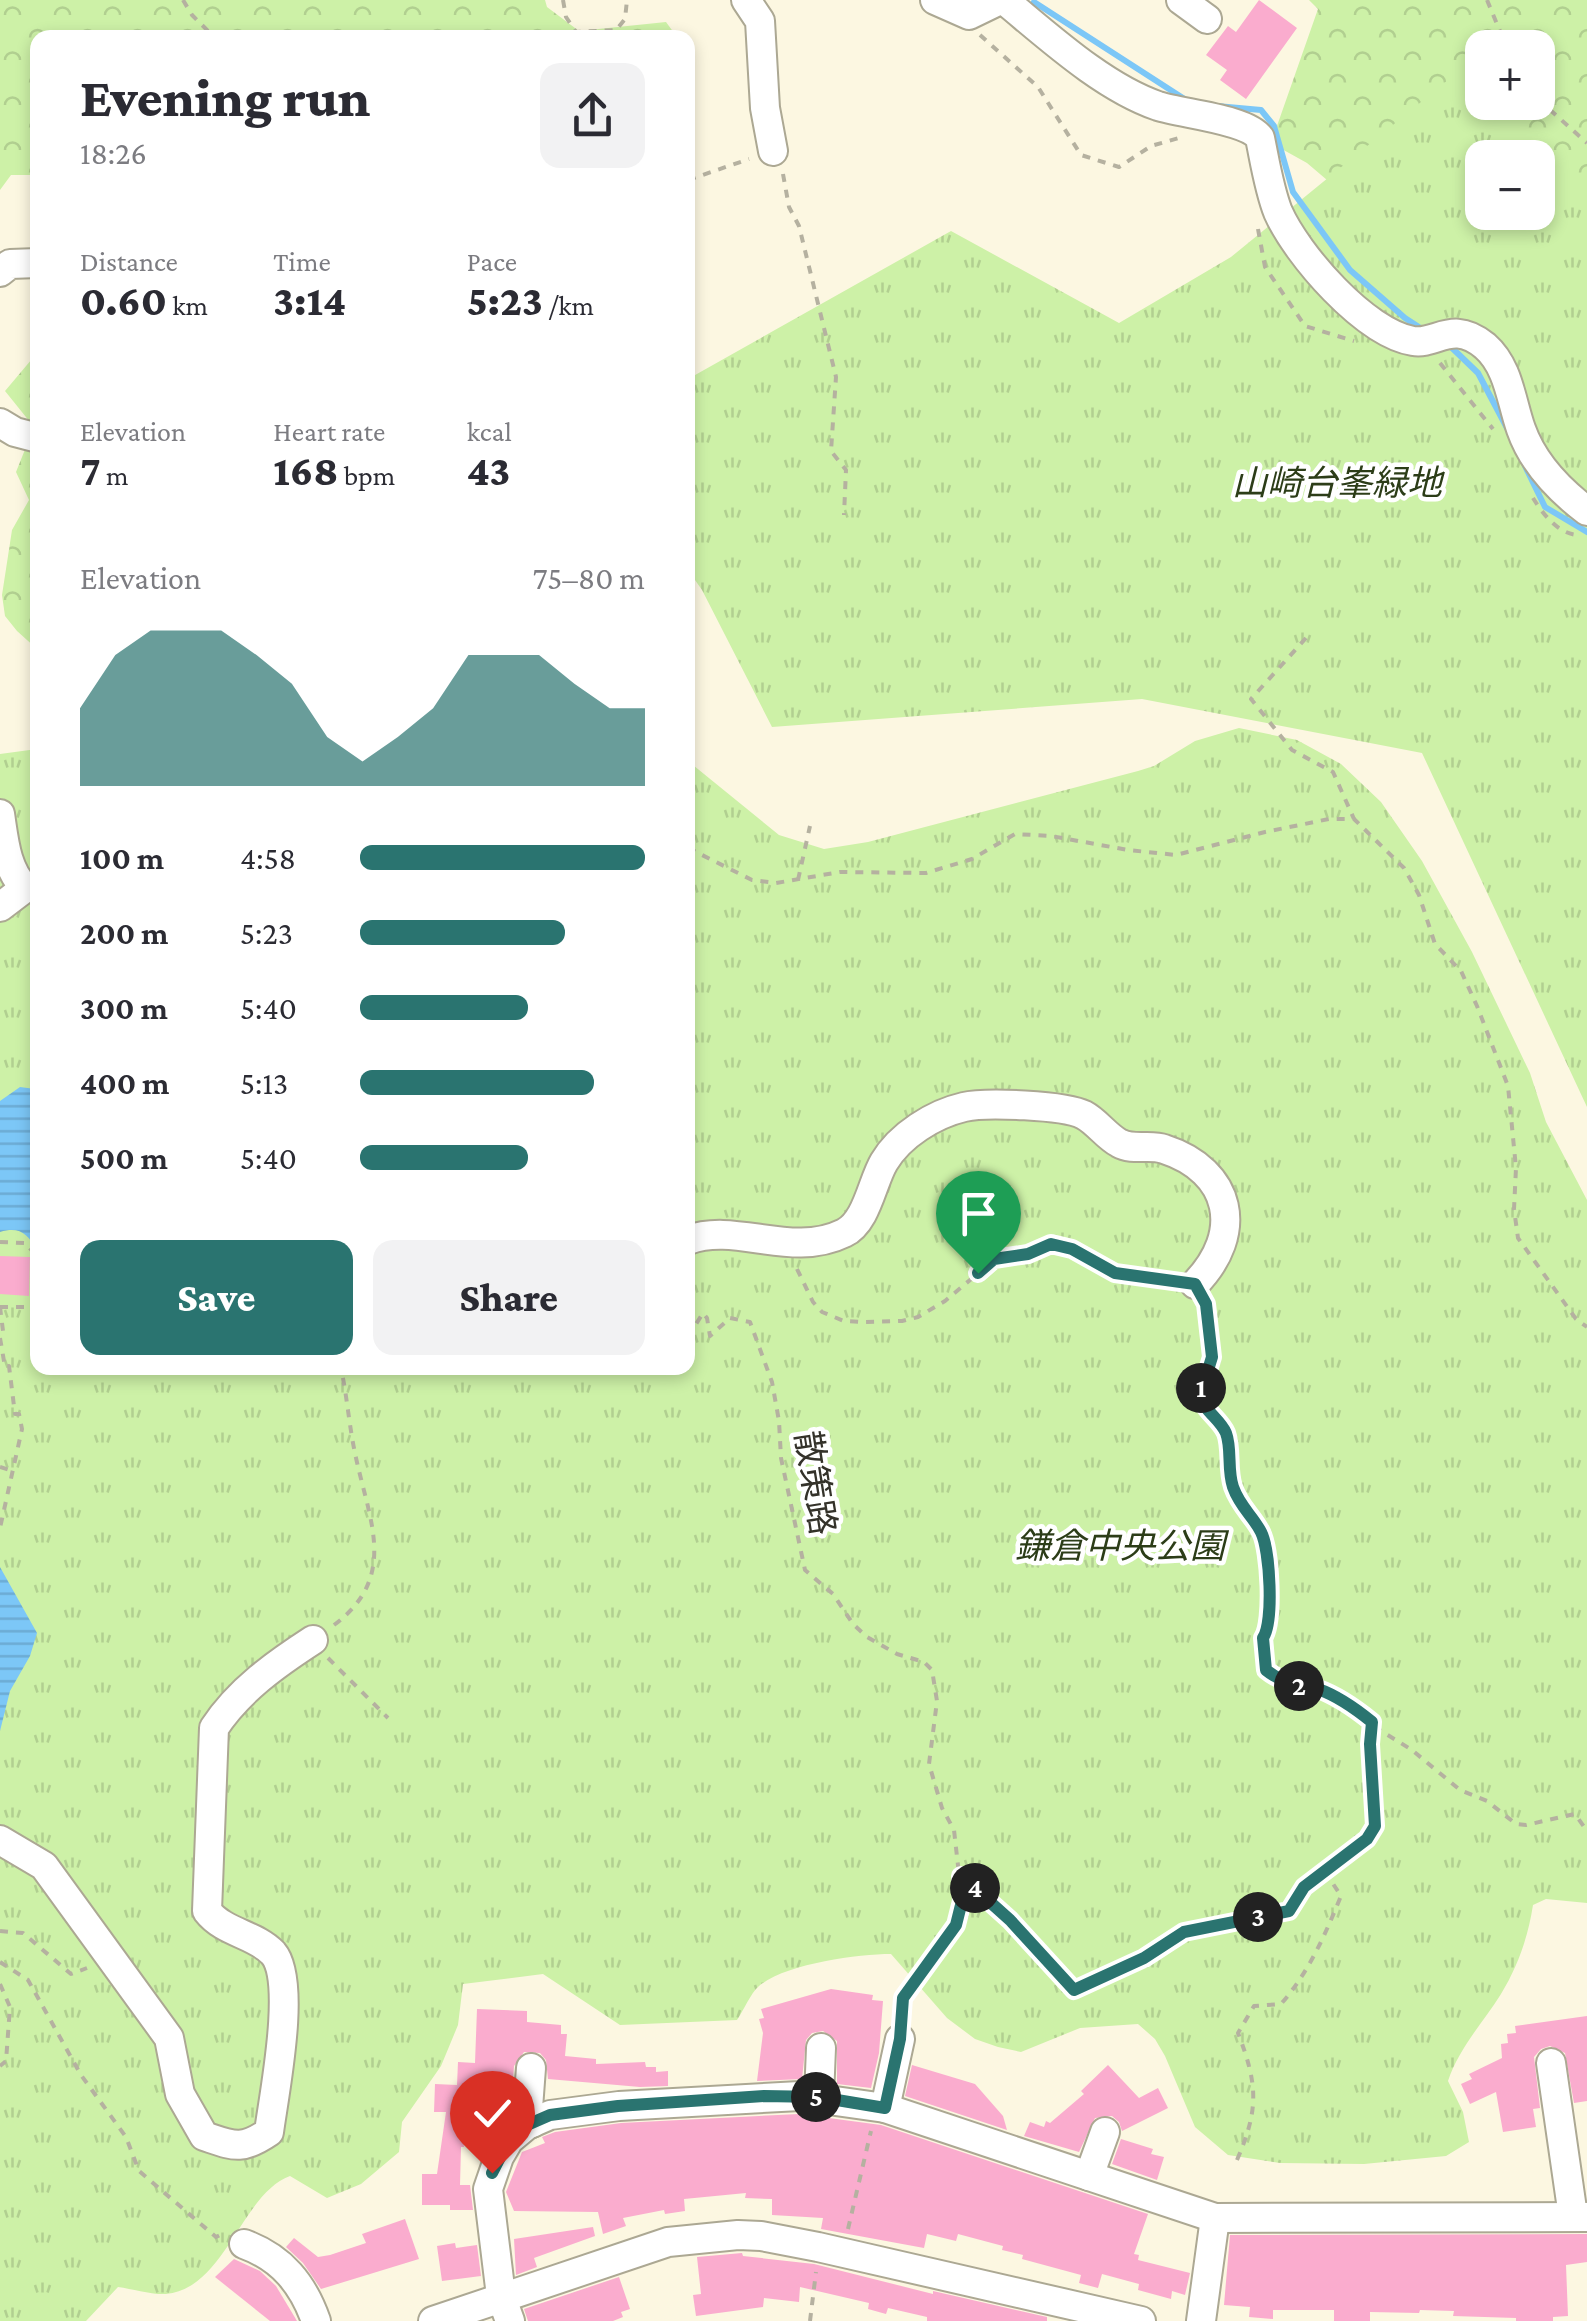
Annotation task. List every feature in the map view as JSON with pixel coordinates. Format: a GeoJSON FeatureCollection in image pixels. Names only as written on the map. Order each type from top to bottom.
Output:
{"type":"FeatureCollection","features":[{"type":"Feature","properties":{"kind":"street"},"geometry":{"type":"LineString","coordinates":[[746,0],[760,20],[765,108],[773,151]]}},
{"type":"Feature","properties":{"kind":"street"},"geometry":{"type":"LineString","coordinates":[[935,0],[969,15],[1002,0],[1072,55],[1141,100],[1184,115],[1254,129],[1260,138],[1278,211],[1300,250],[1323,277],[1354,308],[1415,342],[1451,332],[1482,344],[1500,362],[1522,432],[1545,472],[1587,511]]}},
{"type":"Feature","properties":{"kind":"street"},"geometry":{"type":"LineString","coordinates":[[1181,0],[1207,19]]}},
{"type":"Feature","properties":{"kind":"street"},"geometry":{"type":"LineString","coordinates":[[0,272],[10,264],[30,264]]}},
{"type":"Feature","properties":{"kind":"street"},"geometry":{"type":"LineString","coordinates":[[0,423],[30,436]]}},
{"type":"Feature","properties":{"kind":"street"},"geometry":{"type":"LineString","coordinates":[[0,814],[8,858],[18,880],[30,886]]}},
{"type":"Feature","properties":{"kind":"street"},"geometry":{"type":"LineString","coordinates":[[0,907],[30,888]]}},
{"type":"Feature","properties":{"kind":"street"},"geometry":{"type":"LineString","coordinates":[[695,1239],[712,1236],[806,1245],[848,1232],[863,1210],[886,1159],[901,1141],[943,1113],[968,1106],[1065,1108],[1084,1115],[1120,1144],[1168,1150],[1203,1168],[1217,1184],[1225,1211],[1224,1235],[1206,1273],[1195,1284]]}},
{"type":"Feature","properties":{"kind":"street"},"geometry":{"type":"LineString","coordinates":[[0,1840],[44,1866],[169,2038],[180,2094],[204,2136],[236,2148],[269,2132],[286,1987],[273,1953],[215,1922],[207,1911],[214,1728],[227,1708],[264,1674],[313,1640]]}},
{"type":"Feature","properties":{"kind":"street"},"geometry":{"type":"LineString","coordinates":[[881,2108],[900,2039]]}},
{"type":"Feature","properties":{"kind":"street"},"geometry":{"type":"LineString","coordinates":[[819,2097],[821,2048]]}},
{"type":"Feature","properties":{"kind":"street"},"geometry":{"type":"LineString","coordinates":[[505,2308],[488,2190],[498,2156],[509,2140],[550,2115],[764,2096],[819,2097],[881,2108],[1216,2218],[1580,2216],[1551,2063]]}},
{"type":"Feature","properties":{"kind":"street"},"geometry":{"type":"LineString","coordinates":[[531,2068],[528,2108],[532,2123]]}},
{"type":"Feature","properties":{"kind":"street"},"geometry":{"type":"LineString","coordinates":[[1089,2176],[1105,2132]]}},
{"type":"Feature","properties":{"kind":"street"},"geometry":{"type":"LineString","coordinates":[[1201,2321],[1216,2218]]}},
{"type":"Feature","properties":{"kind":"street"},"geometry":{"type":"LineString","coordinates":[[433,2321],[505,2308],[668,2242],[750,2236],[830,2250],[1141,2321]]}},
{"type":"Feature","properties":{"kind":"street"},"geometry":{"type":"LineString","coordinates":[[244,2244],[280,2262],[306,2292],[316,2321]]}},
{"type":"Feature","properties":{"kind":"path"},"geometry":{"type":"LineString","coordinates":[[183,0],[206,30]]}},
{"type":"Feature","properties":{"kind":"path"},"geometry":{"type":"LineString","coordinates":[[563,0],[566,17],[575,30]]}},
{"type":"Feature","properties":{"kind":"path"},"geometry":{"type":"LineString","coordinates":[[616,30],[625,19],[627,0]]}},
{"type":"Feature","properties":{"kind":"path"},"geometry":{"type":"LineString","coordinates":[[1487,0],[1499,30]]}},
{"type":"Feature","properties":{"kind":"path"},"geometry":{"type":"LineString","coordinates":[[969,15],[970,27],[1038,87],[1081,155],[1119,167],[1151,146],[1184,136]]}},
{"type":"Feature","properties":{"kind":"path"},"geometry":{"type":"LineString","coordinates":[[1555,115],[1587,143]]}},
{"type":"Feature","properties":{"kind":"path"},"geometry":{"type":"LineString","coordinates":[[695,178],[773,151],[783,172],[788,207],[799,226],[836,377],[831,450],[846,470],[844,515]]}},
{"type":"Feature","properties":{"kind":"path"},"geometry":{"type":"LineString","coordinates":[[1255,217],[1265,266],[1305,326],[1369,346]]}},
{"type":"Feature","properties":{"kind":"path"},"geometry":{"type":"LineString","coordinates":[[1441,363],[1499,436]]}},
{"type":"Feature","properties":{"kind":"path"},"geometry":{"type":"LineString","coordinates":[[1528,489],[1542,514],[1569,534],[1587,536]]}},
{"type":"Feature","properties":{"kind":"path"},"geometry":{"type":"LineString","coordinates":[[1306,638],[1251,699],[1292,750],[1332,772],[1354,819],[1404,868],[1419,894],[1435,944],[1461,971],[1508,1086],[1518,1238],[1576,1319],[1587,1327]]}},
{"type":"Feature","properties":{"kind":"path"},"geometry":{"type":"LineString","coordinates":[[695,852],[752,880],[798,882],[840,872],[926,873],[972,858],[1015,834],[1176,855],[1329,819],[1354,819]]}},
{"type":"Feature","properties":{"kind":"path"},"geometry":{"type":"LineString","coordinates":[[798,882],[810,826]]}},
{"type":"Feature","properties":{"kind":"path"},"geometry":{"type":"LineString","coordinates":[[0,1242],[24,1243],[30,1249]]}},
{"type":"Feature","properties":{"kind":"path"},"geometry":{"type":"LineString","coordinates":[[794,1264],[813,1302],[831,1318],[844,1322],[918,1316],[945,1301],[994,1259],[1028,1254],[1051,1244],[1072,1249],[1115,1273],[1195,1284],[1206,1304],[1212,1357],[1200,1396],[1206,1411],[1224,1428],[1233,1488],[1262,1534],[1272,1611],[1263,1638],[1266,1670],[1276,1678],[1317,1689],[1350,1704],[1378,1730],[1412,1750],[1460,1790],[1486,1801],[1516,1824],[1575,1814],[1587,1831]]}},
{"type":"Feature","properties":{"kind":"path"},"geometry":{"type":"LineString","coordinates":[[0,1528],[22,1429],[19,1414],[15,1414],[9,1366],[5,1367],[0,1307],[30,1307]]}},
{"type":"Feature","properties":{"kind":"path","name":"散策路"},"geometry":{"type":"LineString","coordinates":[[695,1325],[703,1312],[710,1336],[734,1317],[750,1322],[753,1328],[772,1382],[781,1458],[804,1570],[834,1594],[853,1624],[867,1637],[897,1654],[924,1662],[932,1670],[937,1700],[929,1764],[942,1808],[954,1830],[961,1876]]}},
{"type":"Feature","properties":{"kind":"path"},"geometry":{"type":"LineString","coordinates":[[342,1375],[376,1541],[370,1588],[342,1618],[313,1640],[388,1718]]}},
{"type":"Feature","properties":{"kind":"path"},"geometry":{"type":"LineString","coordinates":[[0,1467],[13,1471]]}},
{"type":"Feature","properties":{"kind":"path"},"geometry":{"type":"LineString","coordinates":[[961,1876],[1010,1920],[1074,1990],[1144,1958],[1184,1932],[1289,1911],[1304,1887],[1367,1839],[1375,1826],[1372,1722]]}},
{"type":"Feature","properties":{"kind":"path"},"geometry":{"type":"LineString","coordinates":[[1237,2160],[1256,2101],[1251,2068],[1238,2033],[1254,2006],[1281,2004],[1301,1980],[1324,1939],[1341,1896],[1324,1870]]}},
{"type":"Feature","properties":{"kind":"path"},"geometry":{"type":"LineString","coordinates":[[900,2039],[903,1998],[956,1925],[962,1901],[961,1876]]}},
{"type":"Feature","properties":{"kind":"path"},"geometry":{"type":"LineString","coordinates":[[0,1931],[23,1933],[70,1974],[110,1959]]}},
{"type":"Feature","properties":{"kind":"path"},"geometry":{"type":"LineString","coordinates":[[0,1962],[28,1980],[81,2074],[126,2137],[139,2171],[216,2237]]}},
{"type":"Feature","properties":{"kind":"path"},"geometry":{"type":"LineString","coordinates":[[0,1984],[10,2007],[6,2061],[0,2066]]}},
{"type":"Feature","properties":{"kind":"path"},"geometry":{"type":"LineString","coordinates":[[810,2321],[830,2250],[881,2108]]}},
{"type":"Feature","properties":{"kind":"green space"},"geometry":{"type":"Polygon","coordinates":[[[0,0],[545,0],[547,7],[578,30],[30,30],[30,175],[11,175],[0,190],[0,0]]]}},
{"type":"Feature","properties":{"kind":"green space"},"geometry":{"type":"Polygon","coordinates":[[[1309,0],[1587,0],[1587,401],[1307,163],[1271,143],[1318,9],[1309,0]]]}},
{"type":"Feature","properties":{"kind":"green space"},"geometry":{"type":"Polygon","coordinates":[[[666,22],[672,30],[589,30],[666,22]]]}},
{"type":"Feature","properties":{"kind":"green space","name":"山崎台峯緑地"},"geometry":{"type":"Polygon","coordinates":[[[1465,66],[1465,120],[1517,120],[1534,140],[1465,140],[1465,230],[1555,230],[1555,166],[1587,204],[1587,1107],[1422,753],[1142,699],[772,727],[695,580],[695,375],[951,231],[1119,323],[1231,257],[1465,66]]]}},
{"type":"Feature","properties":{"kind":"green space"},"geometry":{"type":"Polygon","coordinates":[[[30,361],[30,422],[5,391],[30,361]]]}},
{"type":"Feature","properties":{"kind":"green space"},"geometry":{"type":"Polygon","coordinates":[[[30,437],[30,643],[5,616],[2,595],[12,530],[29,500],[16,472],[30,437]]]}},
{"type":"Feature","properties":{"kind":"green space","name":"鎌倉中央公園"},"geometry":{"type":"Polygon","coordinates":[[[1239,728],[1297,740],[1341,764],[1381,802],[1422,861],[1472,952],[1530,1073],[1546,1122],[1587,1200],[1587,1903],[1546,1899],[1533,1905],[1512,1973],[1448,2081],[1463,2112],[1469,2142],[1446,2156],[1364,2164],[1280,2163],[1228,2155],[1195,2127],[1165,2056],[1155,2039],[1138,2024],[1080,2028],[1021,2052],[998,2047],[975,2039],[947,2018],[891,1954],[841,1958],[771,1978],[759,1986],[737,2020],[620,2025],[543,1974],[463,1984],[458,2025],[441,2066],[402,2122],[399,2152],[361,2184],[327,2198],[290,2176],[273,2186],[258,2201],[219,2259],[187,2288],[161,2294],[118,2287],[86,2321],[0,2321],[0,754],[30,750],[30,1375],[695,1375],[695,767],[779,835],[824,849],[868,842],[1138,771],[1154,766],[1195,741],[1239,728]]]}},
{"type":"Feature","properties":{"kind":"water"},"geometry":{"type":"Polygon","coordinates":[[[20,1087],[30,1088],[30,1239],[13,1230],[0,1232],[0,1101],[20,1087]]]}},
{"type":"Feature","properties":{"kind":"water"},"geometry":{"type":"Polygon","coordinates":[[[0,1567],[37,1633],[30,1656],[10,1691],[0,1731],[0,1567]]]}},
{"type":"Feature","properties":{"kind":"building"},"geometry":{"type":"Polygon","coordinates":[[[1259,0],[1297,28],[1246,99],[1220,80],[1227,70],[1206,55],[1228,26],[1236,32],[1259,0]]]}},
{"type":"Feature","properties":{"kind":"building"},"geometry":{"type":"Polygon","coordinates":[[[0,1256],[30,1257],[29,1296],[0,1294],[0,1256]]]}},
{"type":"Feature","properties":{"kind":"building"},"geometry":{"type":"Polygon","coordinates":[[[831,1989],[873,1995],[872,2000],[883,2001],[879,2053],[871,2088],[837,2084],[837,2041],[823,2031],[812,2033],[806,2040],[802,2079],[757,2081],[763,2033],[759,2019],[764,2018],[761,2009],[831,1989]]]}},
{"type":"Feature","properties":{"kind":"building"},"geometry":{"type":"Polygon","coordinates":[[[477,2009],[527,2011],[527,2022],[561,2025],[561,2034],[567,2034],[565,2056],[596,2059],[596,2064],[645,2062],[646,2067],[656,2067],[656,2072],[668,2071],[668,2086],[548,2079],[546,2060],[540,2053],[524,2052],[514,2066],[511,2107],[491,2106],[486,2143],[474,2112],[460,2116],[464,2147],[460,2185],[470,2185],[473,2210],[422,2205],[422,2174],[437,2174],[446,2112],[434,2112],[435,2084],[457,2085],[458,2062],[475,2063],[477,2009]]]}},
{"type":"Feature","properties":{"kind":"building"},"geometry":{"type":"Polygon","coordinates":[[[1587,2016],[1587,2101],[1574,2103],[1565,2053],[1550,2046],[1534,2057],[1540,2108],[1533,2109],[1536,2127],[1503,2132],[1496,2092],[1470,2104],[1461,2084],[1472,2079],[1469,2074],[1502,2058],[1501,2044],[1508,2043],[1507,2034],[1516,2033],[1515,2026],[1587,2016]]]}},
{"type":"Feature","properties":{"kind":"building"},"geometry":{"type":"Polygon","coordinates":[[[912,2065],[975,2084],[1003,2116],[1007,2130],[905,2096],[912,2065]]]}},
{"type":"Feature","properties":{"kind":"building"},"geometry":{"type":"Polygon","coordinates":[[[1108,2065],[1139,2098],[1158,2088],[1168,2108],[1122,2131],[1112,2116],[1095,2118],[1079,2152],[1024,2136],[1030,2122],[1044,2127],[1046,2121],[1050,2123],[1084,2094],[1081,2091],[1108,2065]]]}},
{"type":"Feature","properties":{"kind":"building"},"geometry":{"type":"Polygon","coordinates":[[[799,2114],[881,2125],[1148,2214],[1134,2254],[1139,2255],[1138,2260],[1190,2273],[1185,2295],[1172,2291],[1171,2299],[1138,2290],[1139,2284],[1102,2274],[1098,2288],[1079,2283],[1081,2275],[1022,2259],[1023,2255],[1002,2250],[1003,2246],[958,2234],[956,2241],[927,2234],[924,2248],[821,2229],[823,2218],[772,2215],[772,2199],[745,2198],[746,2193],[684,2199],[685,2211],[665,2214],[664,2210],[623,2218],[626,2226],[603,2234],[598,2212],[514,2211],[506,2192],[522,2152],[545,2143],[542,2137],[555,2132],[621,2123],[799,2114]]]}},
{"type":"Feature","properties":{"kind":"building"},"geometry":{"type":"Polygon","coordinates":[[[1121,2139],[1153,2149],[1151,2154],[1164,2157],[1157,2180],[1112,2164],[1121,2139]]]}},
{"type":"Feature","properties":{"kind":"building"},"geometry":{"type":"Polygon","coordinates":[[[405,2219],[419,2259],[321,2289],[286,2247],[294,2238],[318,2257],[330,2255],[366,2243],[362,2234],[405,2219]]]}},
{"type":"Feature","properties":{"kind":"building"},"geometry":{"type":"Polygon","coordinates":[[[593,2227],[595,2236],[534,2258],[537,2267],[516,2275],[514,2239],[593,2227]]]}},
{"type":"Feature","properties":{"kind":"building"},"geometry":{"type":"Polygon","coordinates":[[[1587,2234],[1587,2262],[1566,2265],[1568,2316],[1553,2317],[1553,2321],[1453,2316],[1454,2311],[1420,2310],[1370,2312],[1370,2321],[1334,2321],[1334,2310],[1273,2310],[1273,2319],[1249,2317],[1250,2307],[1224,2305],[1230,2235],[1587,2234]]]}},
{"type":"Feature","properties":{"kind":"building"},"geometry":{"type":"Polygon","coordinates":[[[455,2243],[456,2248],[477,2245],[481,2276],[442,2281],[437,2246],[455,2243]]]}},
{"type":"Feature","properties":{"kind":"building"},"geometry":{"type":"Polygon","coordinates":[[[742,2253],[814,2264],[1047,2317],[1047,2321],[927,2321],[927,2317],[888,2308],[886,2314],[868,2309],[869,2303],[800,2287],[799,2302],[764,2298],[763,2307],[696,2316],[693,2295],[701,2294],[697,2257],[742,2253]]]}},
{"type":"Feature","properties":{"kind":"building"},"geometry":{"type":"Polygon","coordinates":[[[234,2259],[260,2271],[276,2286],[297,2321],[270,2321],[215,2277],[234,2259]]]}},
{"type":"Feature","properties":{"kind":"building"},"geometry":{"type":"Polygon","coordinates":[[[619,2277],[630,2309],[621,2312],[623,2317],[613,2321],[528,2321],[524,2309],[619,2277]]]}},
{"type":"Feature","properties":{"kind":"waterway"},"geometry":{"type":"LineString","coordinates":[[1034,2],[1186,100]]}},
{"type":"Feature","properties":{"kind":"waterway"},"geometry":{"type":"LineString","coordinates":[[1217,106],[1261,110],[1274,126],[1293,192],[1350,270],[1425,331]]}},
{"type":"Feature","properties":{"kind":"waterway"},"geometry":{"type":"LineString","coordinates":[[1449,345],[1478,373],[1507,428]]}},
{"type":"Feature","properties":{"kind":"waterway"},"geometry":{"type":"LineString","coordinates":[[1525,466],[1545,507],[1587,532]]}},
{"type":"Feature","properties":{"kind":"route"},"geometry":{"type":"LineString","coordinates":[[492,2173],[509,2140],[527,2125],[550,2115],[764,2096],[819,2097],[885,2108],[900,2039],[903,1998],[956,1925],[962,1901],[961,1876],[1010,1920],[1074,1990],[1144,1958],[1184,1932],[1289,1911],[1304,1887],[1367,1839],[1375,1826],[1372,1722],[1350,1704],[1317,1689],[1276,1678],[1266,1670],[1263,1661],[1263,1638],[1272,1611],[1262,1534],[1233,1488],[1224,1428],[1202,1404],[1200,1396],[1212,1357],[1206,1304],[1195,1284],[1115,1273],[1072,1249],[1051,1244],[1028,1254],[994,1259],[978,1273]]}}]}
